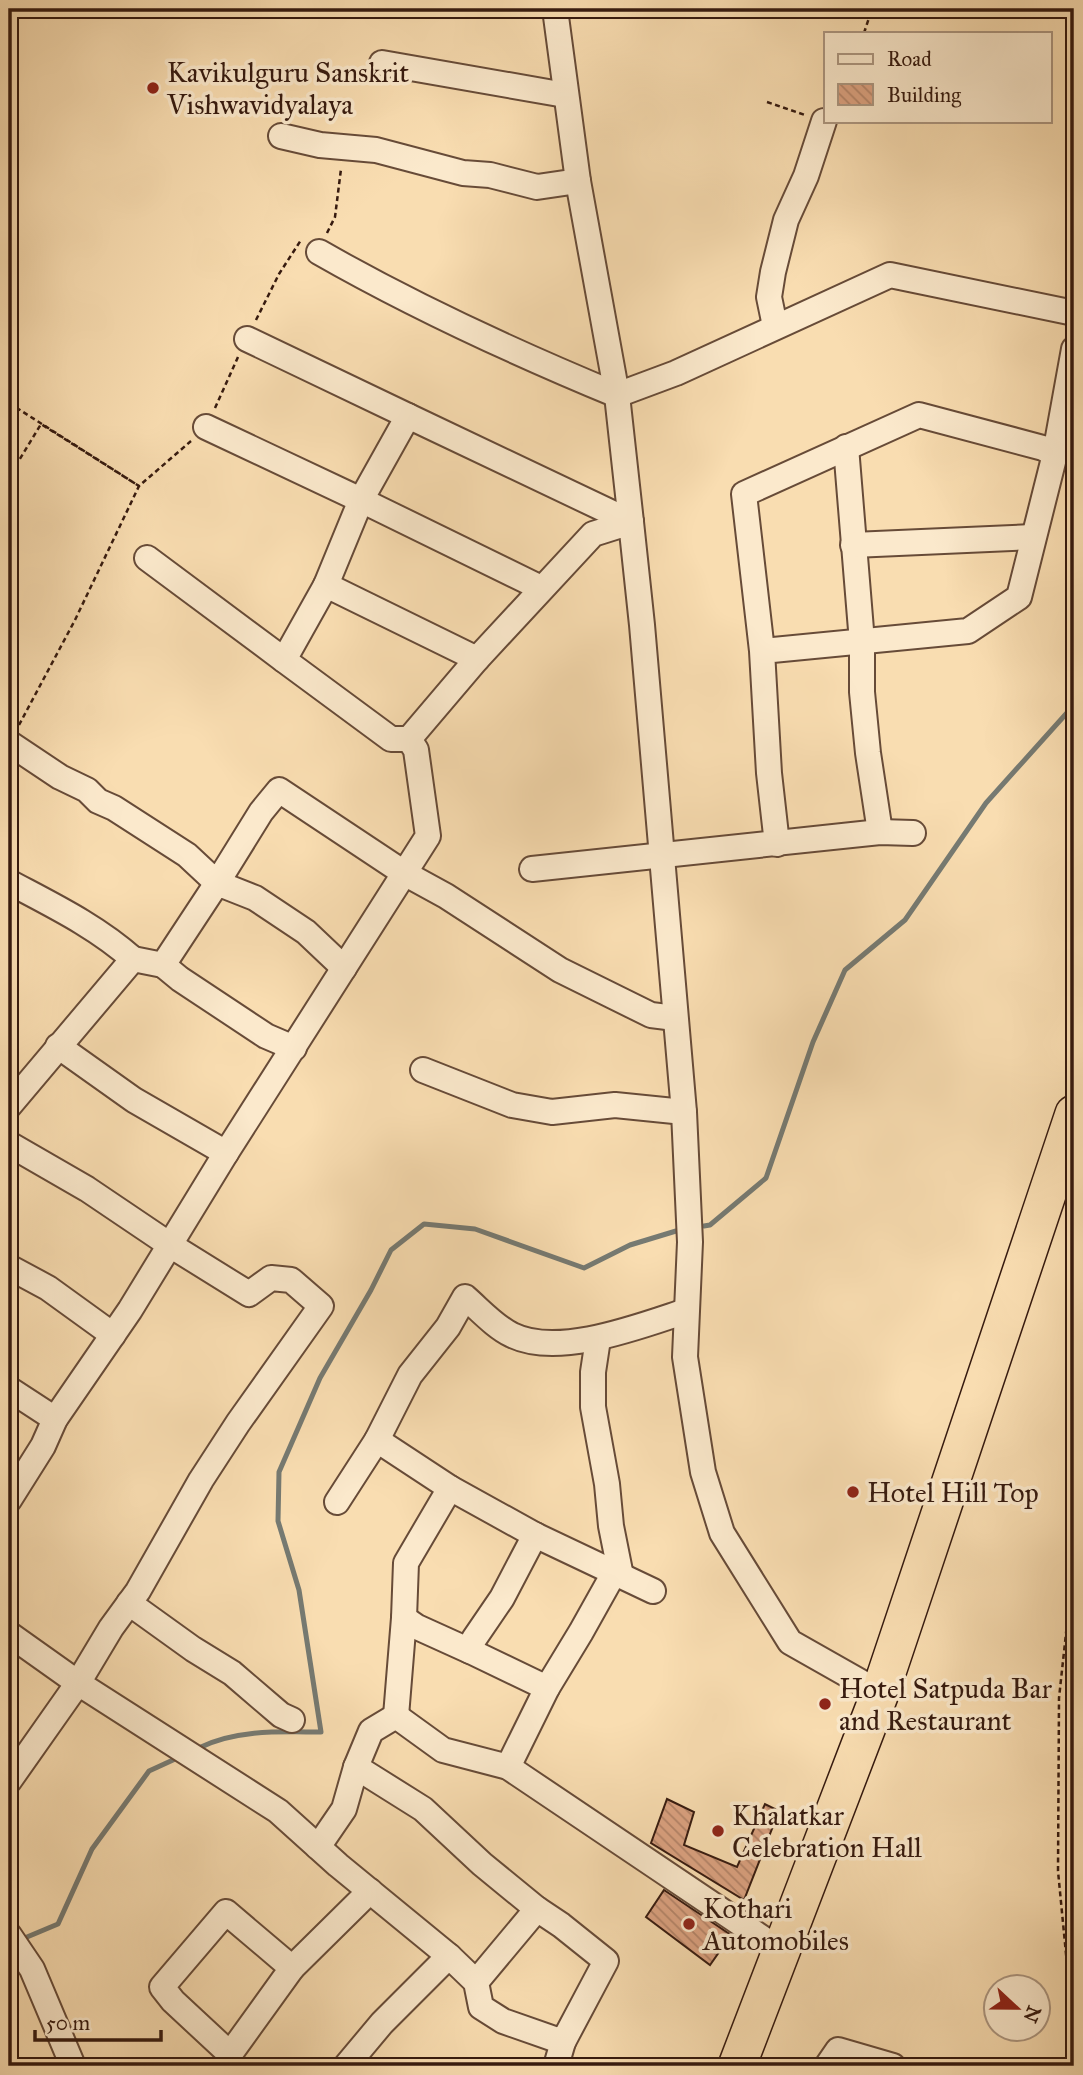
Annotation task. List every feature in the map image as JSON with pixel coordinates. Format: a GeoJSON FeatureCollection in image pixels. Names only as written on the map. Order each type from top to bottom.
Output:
{"type":"FeatureCollection","features":[{"type":"Feature","properties":{"kind":"highway"},"geometry":{"type":"LineString","coordinates":[[737,2066],[880,1693],[1074,1114]]}},
{"type":"Feature","properties":{"kind":"street"},"geometry":{"type":"LineString","coordinates":[[555,9],[578,181],[617,395],[642,625],[684,1112],[690,1242],[685,1357],[703,1472],[722,1533],[790,1642],[880,1693]]}},
{"type":"Feature","properties":{"kind":"street"},"geometry":{"type":"LineString","coordinates":[[382,63],[565,95]]}},
{"type":"Feature","properties":{"kind":"street"},"geometry":{"type":"LineString","coordinates":[[775,326],[769,297],[773,272],[786,220],[806,177],[824,121]]}},
{"type":"Feature","properties":{"kind":"street"},"geometry":{"type":"LineString","coordinates":[[281,136],[320,145],[376,150],[463,173],[490,175],[537,187],[578,181]]}},
{"type":"Feature","properties":{"kind":"street"},"geometry":{"type":"LineString","coordinates":[[319,252],[464,330],[617,395],[676,373],[890,275],[1074,313]]}},
{"type":"Feature","properties":{"kind":"street"},"geometry":{"type":"LineString","coordinates":[[247,339],[631,522]]}},
{"type":"Feature","properties":{"kind":"street"},"geometry":{"type":"LineString","coordinates":[[762,651],[968,631],[1018,597],[1055,454],[1074,349]]}},
{"type":"Feature","properties":{"kind":"street"},"geometry":{"type":"LineString","coordinates":[[777,845],[769,773],[762,651],[744,494],[919,415],[1043,448],[1055,454]]}},
{"type":"Feature","properties":{"kind":"street"},"geometry":{"type":"LineString","coordinates":[[284,660],[326,585],[361,500],[408,416]]}},
{"type":"Feature","properties":{"kind":"street"},"geometry":{"type":"LineString","coordinates":[[206,427],[541,587]]}},
{"type":"Feature","properties":{"kind":"street"},"geometry":{"type":"LineString","coordinates":[[846,447],[862,642],[862,692],[880,832]]}},
{"type":"Feature","properties":{"kind":"street"},"geometry":{"type":"LineString","coordinates":[[147,558],[391,739],[409,739],[541,587],[593,534],[631,522]]}},
{"type":"Feature","properties":{"kind":"street"},"geometry":{"type":"LineString","coordinates":[[853,545],[1033,537]]}},
{"type":"Feature","properties":{"kind":"street"},"geometry":{"type":"LineString","coordinates":[[326,585],[477,659]]}},
{"type":"Feature","properties":{"kind":"street"},"geometry":{"type":"LineString","coordinates":[[9,1500],[43,1446],[55,1419],[113,1335],[428,836],[416,750],[409,739]]}},
{"type":"Feature","properties":{"kind":"street"},"geometry":{"type":"LineString","coordinates":[[9,743],[187,855],[217,883],[255,898],[306,932],[344,968]]}},
{"type":"Feature","properties":{"kind":"street"},"geometry":{"type":"LineString","coordinates":[[163,965],[245,836],[279,790],[404,873],[446,896],[561,970],[651,1015],[675,1017]]}},
{"type":"Feature","properties":{"kind":"street"},"geometry":{"type":"LineString","coordinates":[[532,869],[880,832],[913,833]]}},
{"type":"Feature","properties":{"kind":"street"},"geometry":{"type":"LineString","coordinates":[[9,882],[80,920],[115,943],[133,959],[163,965],[266,1036],[293,1048]]}},
{"type":"Feature","properties":{"kind":"street"},"geometry":{"type":"LineString","coordinates":[[9,1106],[133,959]]}},
{"type":"Feature","properties":{"kind":"street"},"geometry":{"type":"LineString","coordinates":[[58,1046],[134,1100],[226,1153]]}},
{"type":"Feature","properties":{"kind":"street"},"geometry":{"type":"LineString","coordinates":[[423,1070],[512,1105],[552,1112],[615,1105],[684,1112]]}},
{"type":"Feature","properties":{"kind":"street"},"geometry":{"type":"LineString","coordinates":[[9,1144],[88,1189],[170,1245],[249,1294],[271,1278],[292,1280],[321,1306],[238,1423],[201,1480],[130,1603],[9,1781]]}},
{"type":"Feature","properties":{"kind":"street"},"geometry":{"type":"LineString","coordinates":[[9,1267],[48,1288],[113,1335]]}},
{"type":"Feature","properties":{"kind":"street"},"geometry":{"type":"LineString","coordinates":[[337,1502],[377,1440],[410,1375],[448,1327],[465,1297],[510,1335],[536,1343],[598,1339],[687,1311]]}},
{"type":"Feature","properties":{"kind":"street"},"geometry":{"type":"LineString","coordinates":[[508,1767],[547,1688],[617,1574],[607,1483],[593,1407],[593,1372],[598,1339]]}},
{"type":"Feature","properties":{"kind":"street"},"geometry":{"type":"LineString","coordinates":[[9,1389],[55,1419]]}},
{"type":"Feature","properties":{"kind":"street"},"geometry":{"type":"LineString","coordinates":[[377,1440],[450,1488],[535,1535],[653,1591]]}},
{"type":"Feature","properties":{"kind":"street"},"geometry":{"type":"LineString","coordinates":[[396,1716],[406,1563],[450,1488]]}},
{"type":"Feature","properties":{"kind":"street"},"geometry":{"type":"LineString","coordinates":[[470,1651],[474,1639],[502,1598],[535,1535]]}},
{"type":"Feature","properties":{"kind":"street"},"geometry":{"type":"LineString","coordinates":[[130,1603],[193,1649],[232,1673],[281,1715],[292,1720]]}},
{"type":"Feature","properties":{"kind":"street"},"geometry":{"type":"LineString","coordinates":[[404,1618],[416,1627],[547,1688]]}},
{"type":"Feature","properties":{"kind":"street"},"geometry":{"type":"LineString","coordinates":[[9,1634],[78,1683],[278,1811],[476,1982],[481,2007],[503,2021],[563,2042]]}},
{"type":"Feature","properties":{"kind":"street"},"geometry":{"type":"LineString","coordinates":[[318,1847],[344,1809],[356,1767],[371,1731],[396,1716]]}},
{"type":"Feature","properties":{"kind":"street"},"geometry":{"type":"LineString","coordinates":[[396,1716],[443,1750],[508,1767],[780,1950]]}},
{"type":"Feature","properties":{"kind":"street"},"geometry":{"type":"LineString","coordinates":[[356,1767],[423,1809],[482,1864],[606,1961],[563,2042],[556,2066]]}},
{"type":"Feature","properties":{"kind":"street"},"geometry":{"type":"LineString","coordinates":[[292,1968],[226,1912],[162,1987],[232,2062],[292,1968],[370,1891]]}},
{"type":"Feature","properties":{"kind":"street"},"geometry":{"type":"LineString","coordinates":[[476,1982],[537,1909]]}},
{"type":"Feature","properties":{"kind":"street"},"geometry":{"type":"LineString","coordinates":[[9,1935],[32,1969],[73,2066]]}},
{"type":"Feature","properties":{"kind":"street"},"geometry":{"type":"LineString","coordinates":[[346,2066],[382,2023],[449,1956]]}},
{"type":"Feature","properties":{"kind":"street"},"geometry":{"type":"LineString","coordinates":[[827,2066],[838,2050],[893,2066]]}},
{"type":"Feature","properties":{"kind":"path"},"geometry":{"type":"LineString","coordinates":[[864,32],[872,9]]}},
{"type":"Feature","properties":{"kind":"path"},"geometry":{"type":"LineString","coordinates":[[767,102],[824,121]]}},
{"type":"Feature","properties":{"kind":"path"},"geometry":{"type":"LineString","coordinates":[[9,743],[75,620],[139,486],[206,427],[279,274],[301,240],[319,252],[335,217],[344,147]]}},
{"type":"Feature","properties":{"kind":"path"},"geometry":{"type":"LineString","coordinates":[[9,403],[85,452]]}},
{"type":"Feature","properties":{"kind":"path"},"geometry":{"type":"LineString","coordinates":[[9,477],[41,424],[139,486]]}},
{"type":"Feature","properties":{"kind":"path"},"geometry":{"type":"LineString","coordinates":[[1068,2066],[1069,1985],[1058,1871],[1059,1698],[1074,1570]]}},
{"type":"Feature","properties":{"kind":"building"},"geometry":{"type":"Polygon","coordinates":[[[667,1799],[694,1812],[684,1845],[737,1867],[765,1804],[779,1811],[744,1900],[651,1843],[667,1799]]]}},
{"type":"Feature","properties":{"kind":"building","name":"Kothari Automobiles"},"geometry":{"type":"Polygon","coordinates":[[[664,1890],[731,1935],[710,1965],[646,1917],[664,1890]]]}},
{"type":"Feature","properties":{"kind":"waterway"},"geometry":{"type":"LineString","coordinates":[[704,1226],[710,1225],[766,1178],[813,1042],[845,970],[905,920],[986,803],[1074,705]]}},
{"type":"Feature","properties":{"kind":"waterway"},"geometry":{"type":"LineString","coordinates":[[201,1747],[245,1734],[321,1732],[299,1590],[278,1521],[279,1472],[320,1378],[391,1250],[424,1224],[475,1229],[584,1268],[630,1245],[676,1231]]}},
{"type":"Feature","properties":{"kind":"waterway"},"geometry":{"type":"LineString","coordinates":[[27,1937],[58,1924],[92,1849],[149,1771],[173,1760]]}},
{"type":"Feature","properties":{"kind":"place","name":"Kavikulguru Sanskrit Vishwavidyalaya"},"geometry":{"type":"Point","coordinates":[153,88]}},
{"type":"Feature","properties":{"kind":"place","name":"Hotel Hill Top"},"geometry":{"type":"Point","coordinates":[853,1492]}},
{"type":"Feature","properties":{"kind":"place","name":"Hotel Satpuda Bar and Restaurant"},"geometry":{"type":"Point","coordinates":[825,1704]}},
{"type":"Feature","properties":{"kind":"place","name":"Khalatkar Celebration Hall"},"geometry":{"type":"Point","coordinates":[718,1831]}},
{"type":"Feature","properties":{"kind":"place","name":"Kothari Automobiles"},"geometry":{"type":"Point","coordinates":[689,1924]}}]}
